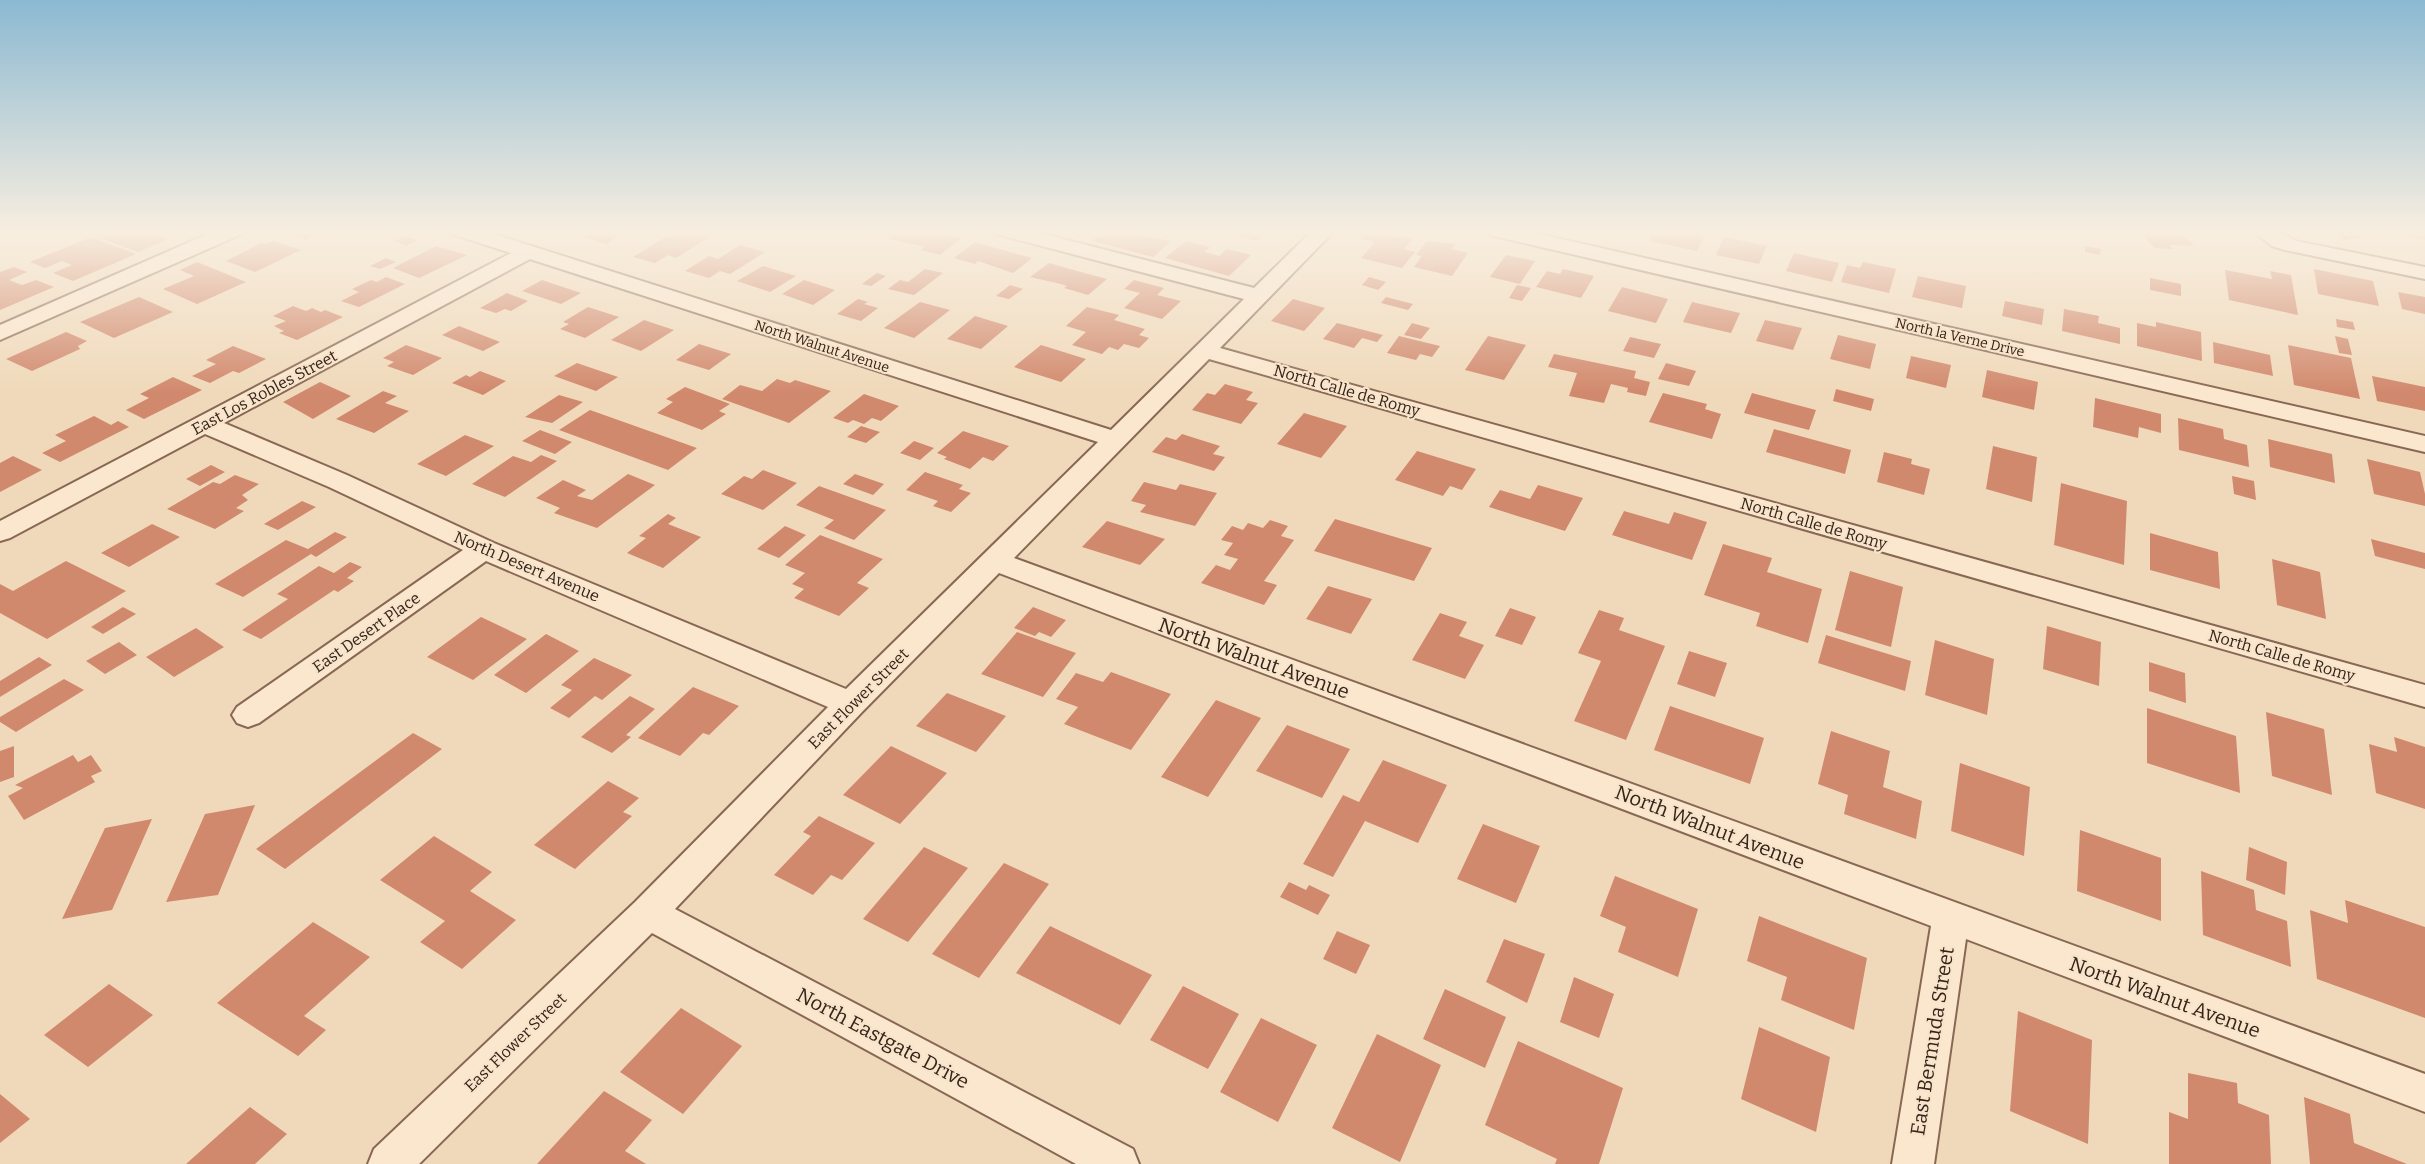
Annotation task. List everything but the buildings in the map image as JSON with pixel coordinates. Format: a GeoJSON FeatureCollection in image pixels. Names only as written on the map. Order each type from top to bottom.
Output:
{"type":"FeatureCollection","features":[{"type":"Feature","properties":{"kind":"street"},"geometry":{"type":"LineString","coordinates":[[0,333],[111,284]]}},
{"type":"Feature","properties":{"kind":"street","name":"East Los Robles Street"},"geometry":{"type":"LineString","coordinates":[[0,532],[467,284]]}},
{"type":"Feature","properties":{"kind":"street","name":"North Walnut Avenue"},"geometry":{"type":"LineString","coordinates":[[629,284],[1115,439]]}},
{"type":"Feature","properties":{"kind":"street"},"geometry":{"type":"LineString","coordinates":[[1213,284],[1258,296]]}},
{"type":"Feature","properties":{"kind":"street","name":"East Flower Street"},"geometry":{"type":"LineString","coordinates":[[389,1164],[648,913],[851,704],[1270,284]]}},
{"type":"Feature","properties":{"kind":"street","name":"North la Verne Drive"},"geometry":{"type":"LineString","coordinates":[[1730,284],[2425,444]]}},
{"type":"Feature","properties":{"kind":"street","name":"North Calle de Romy"},"geometry":{"type":"LineString","coordinates":[[1203,350],[2425,696]]}},
{"type":"Feature","properties":{"kind":"street","name":"North Desert Avenue"},"geometry":{"type":"LineString","coordinates":[[204,424],[338,481],[484,549],[851,704]]}},
{"type":"Feature","properties":{"kind":"street","name":"East Desert Place"},"geometry":{"type":"LineString","coordinates":[[248,715],[484,549]]}},
{"type":"Feature","properties":{"kind":"street","name":"North Walnut Avenue"},"geometry":{"type":"LineString","coordinates":[[995,561],[2425,1093]]}},
{"type":"Feature","properties":{"kind":"street","name":"North Eastgate Drive"},"geometry":{"type":"LineString","coordinates":[[648,913],[1118,1164]]}},
{"type":"Feature","properties":{"kind":"street","name":"East Bermuda Street"},"geometry":{"type":"LineString","coordinates":[[1913,1164],[1951,918]]}}]}
